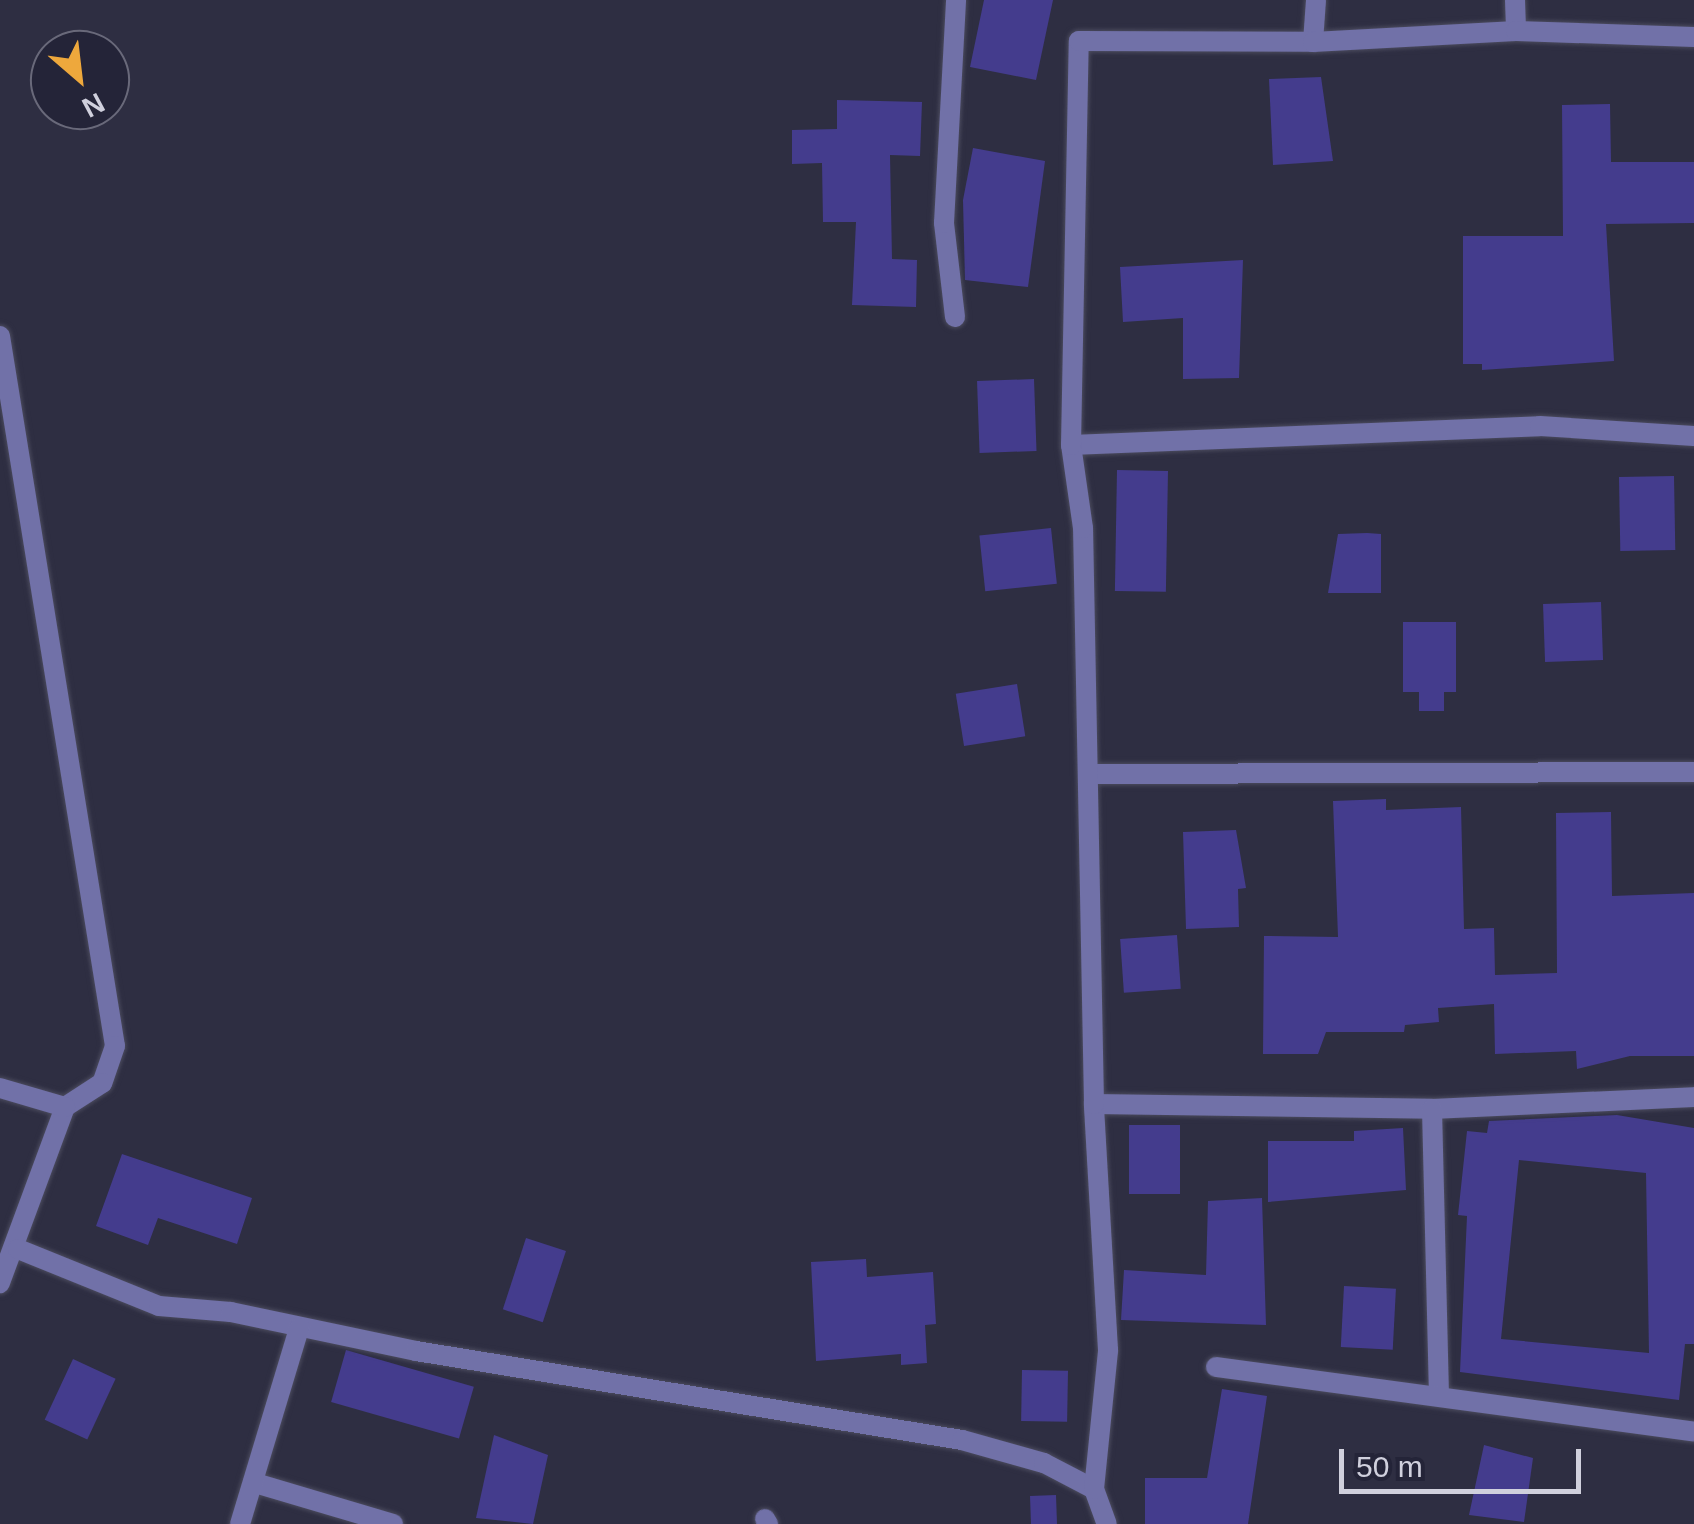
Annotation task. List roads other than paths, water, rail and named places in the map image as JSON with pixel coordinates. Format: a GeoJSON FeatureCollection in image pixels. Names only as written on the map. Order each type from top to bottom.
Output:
{"type":"FeatureCollection","features":[{"type":"Feature","properties":{"kind":"street"},"geometry":{"type":"LineString","coordinates":[[955,317],[944,222],[956,0]]}},
{"type":"Feature","properties":{"kind":"street"},"geometry":{"type":"LineString","coordinates":[[1313,42],[1316,0]]}},
{"type":"Feature","properties":{"kind":"street"},"geometry":{"type":"LineString","coordinates":[[1515,0],[1516,31]]}},
{"type":"Feature","properties":{"kind":"street"},"geometry":{"type":"LineString","coordinates":[[1107,1524],[1094,1488],[1108,1350],[1094,1104],[1083,528],[1070,445],[1079,41],[1313,42],[1516,31],[1694,36]]}},
{"type":"Feature","properties":{"kind":"street"},"geometry":{"type":"LineString","coordinates":[[0,336],[116,1046],[102,1083],[65,1107],[18,1249],[0,1284]]}},
{"type":"Feature","properties":{"kind":"street"},"geometry":{"type":"LineString","coordinates":[[1070,445],[1540,426],[1694,436]]}},
{"type":"Feature","properties":{"kind":"street"},"geometry":{"type":"LineString","coordinates":[[1089,774],[1694,772]]}},
{"type":"Feature","properties":{"kind":"street"},"geometry":{"type":"LineString","coordinates":[[0,1088],[65,1107]]}},
{"type":"Feature","properties":{"kind":"street"},"geometry":{"type":"LineString","coordinates":[[1094,1104],[1432,1109],[1694,1097]]}},
{"type":"Feature","properties":{"kind":"street"},"geometry":{"type":"LineString","coordinates":[[1432,1109],[1439,1392]]}},
{"type":"Feature","properties":{"kind":"street"},"geometry":{"type":"LineString","coordinates":[[18,1249],[160,1306],[962,1440],[1044,1462],[1094,1488]]}},
{"type":"Feature","properties":{"kind":"street"},"geometry":{"type":"LineString","coordinates":[[240,1524],[256,1483],[299,1328]]}},
{"type":"Feature","properties":{"kind":"street"},"geometry":{"type":"LineString","coordinates":[[1216,1366],[1439,1392],[1694,1432]]}},
{"type":"Feature","properties":{"kind":"street"},"geometry":{"type":"LineString","coordinates":[[256,1483],[393,1524]]}}]}
